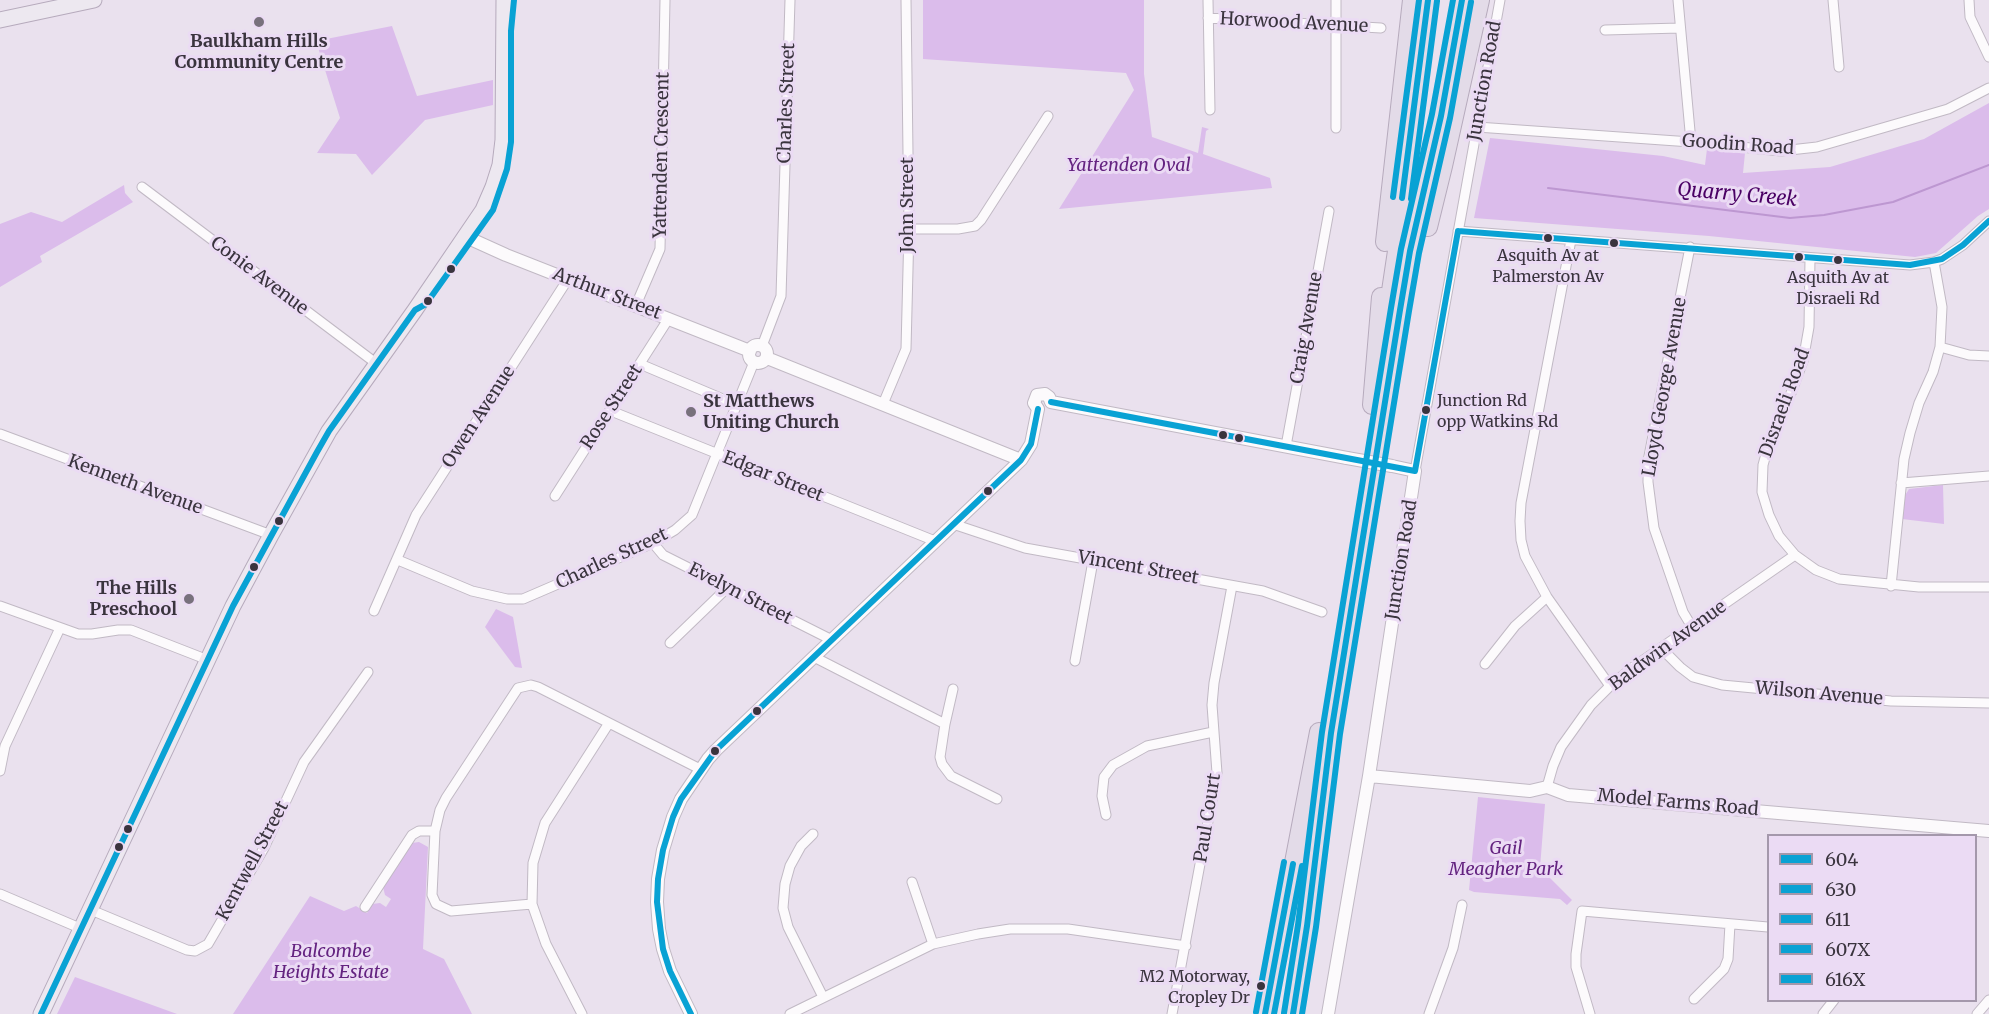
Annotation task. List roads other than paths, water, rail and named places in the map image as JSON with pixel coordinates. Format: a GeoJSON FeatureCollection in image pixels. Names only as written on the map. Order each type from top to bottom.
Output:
{"type":"FeatureCollection","features":[{"type":"Feature","properties":{"kind":"highway"},"geometry":{"type":"LineString","coordinates":[[1372,405],[1394,147],[1412,0]]}},
{"type":"Feature","properties":{"kind":"highway"},"geometry":{"type":"LineString","coordinates":[[1265,1014],[1316,753],[1397,251],[1415,85],[1428,0]]}},
{"type":"Feature","properties":{"kind":"highway"},"geometry":{"type":"LineString","coordinates":[[1293,1014],[1307,926],[1329,744],[1410,251],[1441,116],[1462,0]]}},
{"type":"Feature","properties":{"kind":"highway"},"geometry":{"type":"LineString","coordinates":[[1380,436],[1480,0]]}},
{"type":"Feature","properties":{"kind":"main road"},"geometry":{"type":"LineString","coordinates":[[0,11],[56,0]]}},
{"type":"Feature","properties":{"kind":"main road"},"geometry":{"type":"LineString","coordinates":[[0,20],[94,0]]}},
{"type":"Feature","properties":{"kind":"main road"},"geometry":{"type":"LineString","coordinates":[[468,238],[483,210],[500,165],[503,140],[504,0]]}},
{"type":"Feature","properties":{"kind":"main road"},"geometry":{"type":"LineString","coordinates":[[41,1014],[232,606],[329,431],[468,238],[493,210],[507,169],[511,142],[510,31],[514,0]]}},
{"type":"Feature","properties":{"kind":"street","name":"Yattenden Crescent"},"geometry":{"type":"LineString","coordinates":[[636,305],[660,249],[665,0]]}},
{"type":"Feature","properties":{"kind":"street","name":"Charles Street"},"geometry":{"type":"LineString","coordinates":[[398,560],[472,591],[507,598],[523,598],[653,543],[675,530],[692,515],[781,296],[790,0]]}},
{"type":"Feature","properties":{"kind":"street","name":"John Street"},"geometry":{"type":"LineString","coordinates":[[883,404],[906,349],[909,229],[906,0]]}},
{"type":"Feature","properties":{"kind":"street"},"geometry":{"type":"LineString","coordinates":[[1208,0],[1210,110]]}},
{"type":"Feature","properties":{"kind":"street"},"geometry":{"type":"LineString","coordinates":[[1336,0],[1336,128]]}},
{"type":"Feature","properties":{"kind":"street","name":"Junction Road"},"geometry":{"type":"LineString","coordinates":[[1328,1014],[1369,776],[1415,471],[1500,0]]}},
{"type":"Feature","properties":{"kind":"street"},"geometry":{"type":"LineString","coordinates":[[1678,0],[1691,142]]}},
{"type":"Feature","properties":{"kind":"street"},"geometry":{"type":"LineString","coordinates":[[1833,0],[1839,67]]}},
{"type":"Feature","properties":{"kind":"street"},"geometry":{"type":"LineString","coordinates":[[1969,0],[1970,17],[1989,57]]}},
{"type":"Feature","properties":{"kind":"street","name":"Horwood Avenue"},"geometry":{"type":"LineString","coordinates":[[1208,18],[1381,28]]}},
{"type":"Feature","properties":{"kind":"street"},"geometry":{"type":"LineString","coordinates":[[1605,30],[1680,28]]}},
{"type":"Feature","properties":{"kind":"street","name":"Goodin Road"},"geometry":{"type":"LineString","coordinates":[[1477,127],[1691,142],[1781,151],[1817,147],[1948,108],[1989,88]]}},
{"type":"Feature","properties":{"kind":"street"},"geometry":{"type":"LineString","coordinates":[[909,229],[958,229],[975,226],[1048,116]]}},
{"type":"Feature","properties":{"kind":"street","name":"Conie Avenue"},"geometry":{"type":"LineString","coordinates":[[142,188],[377,364]]}},
{"type":"Feature","properties":{"kind":"street","name":"Craig Avenue"},"geometry":{"type":"LineString","coordinates":[[1286,446],[1329,211]]}},
{"type":"Feature","properties":{"kind":"street"},"geometry":{"type":"LineString","coordinates":[[1458,231],[1690,247],[1898,265],[1934,262],[1953,252],[1989,221]]}},
{"type":"Feature","properties":{"kind":"street","name":"Arthur Street"},"geometry":{"type":"LineString","coordinates":[[468,238],[1021,460]]}},
{"type":"Feature","properties":{"kind":"street"},"geometry":{"type":"LineString","coordinates":[[1571,240],[1521,503],[1520,521],[1525,556],[1547,597],[1610,686]]}},
{"type":"Feature","properties":{"kind":"street","name":"Lloyd George Avenue"},"geometry":{"type":"LineString","coordinates":[[1690,247],[1648,461],[1648,482],[1654,528],[1683,612],[1692,627]]}},
{"type":"Feature","properties":{"kind":"street","name":"Disraeli Road"},"geometry":{"type":"LineString","coordinates":[[1810,258],[1809,327],[1803,361],[1771,436],[1763,465],[1762,492],[1779,536],[1796,555],[1816,570],[1839,579],[1891,586],[1989,587]]}},
{"type":"Feature","properties":{"kind":"street"},"geometry":{"type":"LineString","coordinates":[[1891,586],[1901,483],[1910,433],[1940,347],[1941,307],[1934,262]]}},
{"type":"Feature","properties":{"kind":"street","name":"Owen Avenue"},"geometry":{"type":"LineString","coordinates":[[374,611],[416,515],[568,279]]}},
{"type":"Feature","properties":{"kind":"street","name":"Rose Street"},"geometry":{"type":"LineString","coordinates":[[555,496],[669,318]]}},
{"type":"Feature","properties":{"kind":"street"},"geometry":{"type":"LineString","coordinates":[[1940,347],[1968,355],[1989,356]]}},
{"type":"Feature","properties":{"kind":"street"},"geometry":{"type":"LineString","coordinates":[[640,364],[738,405]]}},
{"type":"Feature","properties":{"kind":"street"},"geometry":{"type":"LineString","coordinates":[[691,1014],[670,972],[658,929],[658,879],[667,834],[681,799],[700,769],[717,750],[1021,460],[1031,444],[1038,410],[1034,403],[1037,395],[1047,395],[1051,402],[1415,471]]}},
{"type":"Feature","properties":{"kind":"street","name":"Edgar Street"},"geometry":{"type":"LineString","coordinates":[[611,411],[935,541]]}},
{"type":"Feature","properties":{"kind":"street","name":"Kenneth Avenue"},"geometry":{"type":"LineString","coordinates":[[0,434],[271,535]]}},
{"type":"Feature","properties":{"kind":"street"},"geometry":{"type":"LineString","coordinates":[[1901,483],[1989,476]]}},
{"type":"Feature","properties":{"kind":"street","name":"Vincent Street"},"geometry":{"type":"LineString","coordinates":[[953,524],[1025,548],[1263,591],[1322,612]]}},
{"type":"Feature","properties":{"kind":"street","name":"Evelyn Street"},"geometry":{"type":"LineString","coordinates":[[653,543],[663,555],[832,640]]}},
{"type":"Feature","properties":{"kind":"street","name":"Baldwin Avenue"},"geometry":{"type":"LineString","coordinates":[[1547,788],[1561,747],[1591,705],[1610,686],[1632,668],[1796,555]]}},
{"type":"Feature","properties":{"kind":"street"},"geometry":{"type":"LineString","coordinates":[[1075,661],[1094,561]]}},
{"type":"Feature","properties":{"kind":"street","name":"Paul Court"},"geometry":{"type":"LineString","coordinates":[[1172,1014],[1217,773],[1212,705],[1232,586]]}},
{"type":"Feature","properties":{"kind":"street"},"geometry":{"type":"LineString","coordinates":[[670,643],[727,588]]}},
{"type":"Feature","properties":{"kind":"street"},"geometry":{"type":"LineString","coordinates":[[1485,664],[1515,626],[1547,597]]}},
{"type":"Feature","properties":{"kind":"street"},"geometry":{"type":"LineString","coordinates":[[0,606],[83,634],[131,630],[208,660]]}},
{"type":"Feature","properties":{"kind":"street"},"geometry":{"type":"LineString","coordinates":[[0,771],[5,746],[60,628]]}},
{"type":"Feature","properties":{"kind":"street","name":"Wilson Avenue"},"geometry":{"type":"LineString","coordinates":[[1661,648],[1693,677],[1722,686],[1891,701],[1989,703]]}},
{"type":"Feature","properties":{"kind":"street"},"geometry":{"type":"LineString","coordinates":[[814,657],[945,724]]}},
{"type":"Feature","properties":{"kind":"street","name":"Kentwell Street"},"geometry":{"type":"LineString","coordinates":[[91,910],[187,950],[195,951],[208,944],[264,848],[304,762],[368,672]]}},
{"type":"Feature","properties":{"kind":"street"},"geometry":{"type":"LineString","coordinates":[[532,904],[451,911],[435,904],[432,895],[435,831],[446,798],[518,688],[531,685],[538,687],[700,769]]}},
{"type":"Feature","properties":{"kind":"street"},"geometry":{"type":"LineString","coordinates":[[953,689],[940,757],[945,770],[951,776],[997,799]]}},
{"type":"Feature","properties":{"kind":"street"},"geometry":{"type":"LineString","coordinates":[[582,1014],[546,944],[532,904],[532,863],[545,823],[609,723]]}},
{"type":"Feature","properties":{"kind":"street"},"geometry":{"type":"LineString","coordinates":[[1106,815],[1102,796],[1104,777],[1113,765],[1147,746],[1213,732]]}},
{"type":"Feature","properties":{"kind":"street","name":"Model Farms Road"},"geometry":{"type":"LineString","coordinates":[[1369,776],[1530,791],[1547,788],[1568,795],[1937,830],[1989,831]]}},
{"type":"Feature","properties":{"kind":"street"},"geometry":{"type":"LineString","coordinates":[[365,907],[412,835],[419,831],[435,831]]}},
{"type":"Feature","properties":{"kind":"street"},"geometry":{"type":"LineString","coordinates":[[813,834],[801,846],[790,866],[784,884],[783,908],[788,927],[823,997]]}},
{"type":"Feature","properties":{"kind":"street"},"geometry":{"type":"LineString","coordinates":[[912,882],[933,944]]}},
{"type":"Feature","properties":{"kind":"street"},"geometry":{"type":"LineString","coordinates":[[0,894],[82,929]]}},
{"type":"Feature","properties":{"kind":"street"},"geometry":{"type":"LineString","coordinates":[[1428,1014],[1453,948],[1462,905]]}},
{"type":"Feature","properties":{"kind":"street"},"geometry":{"type":"LineString","coordinates":[[1590,1014],[1576,967],[1582,911],[1767,927]]}},
{"type":"Feature","properties":{"kind":"street"},"geometry":{"type":"LineString","coordinates":[[1695,999],[1717,979],[1724,969],[1728,959],[1730,924]]}},
{"type":"Feature","properties":{"kind":"street"},"geometry":{"type":"LineString","coordinates":[[790,1014],[933,944],[1010,929],[1068,929],[1186,946]]}},
{"type":"Feature","properties":{"kind":"street"},"geometry":{"type":"LineString","coordinates":[[1977,1014],[1989,1000]]}},
{"type":"Feature","properties":{"kind":"street"},"geometry":{"type":"LineString","coordinates":[[1823,1014],[1832,1002]]}},
{"type":"Feature","properties":{"kind":"waterway","name":"Quarry Creek"},"geometry":{"type":"LineString","coordinates":[[1548,188],[1790,218],[1824,215],[1893,202],[1989,165]]}},
{"type":"Feature","properties":{"kind":"place","name":"Baulkham Hills Community Centre"},"geometry":{"type":"Point","coordinates":[259,22]}},
{"type":"Feature","properties":{"kind":"place","name":"Asquith Av at Palmerston Av"},"geometry":{"type":"Point","coordinates":[1548,238]}},
{"type":"Feature","properties":{"kind":"place","name":"Asquith Av at Disraeli Rd"},"geometry":{"type":"Point","coordinates":[1838,260]}},
{"type":"Feature","properties":{"kind":"place","name":"Junction Rd opp Watkins Rd"},"geometry":{"type":"Point","coordinates":[1426,410]}},
{"type":"Feature","properties":{"kind":"place","name":"St Matthews Uniting Church"},"geometry":{"type":"Point","coordinates":[691,412]}},
{"type":"Feature","properties":{"kind":"place","name":"The Hills Preschool"},"geometry":{"type":"Point","coordinates":[189,599]}},
{"type":"Feature","properties":{"kind":"place","name":"M2 Motorway, Cropley Dr"},"geometry":{"type":"Point","coordinates":[1261,986]}},
{"type":"Feature","properties":{"kind":"park label","name":"Yattenden Oval"},"geometry":{"type":"Point","coordinates":[1129,166]}},
{"type":"Feature","properties":{"kind":"park label","name":"Gail Meagher Park"},"geometry":{"type":"Point","coordinates":[1506,859]}},
{"type":"Feature","properties":{"kind":"park label","name":"Balcombe Heights Estate"},"geometry":{"type":"Point","coordinates":[331,962]}}]}
